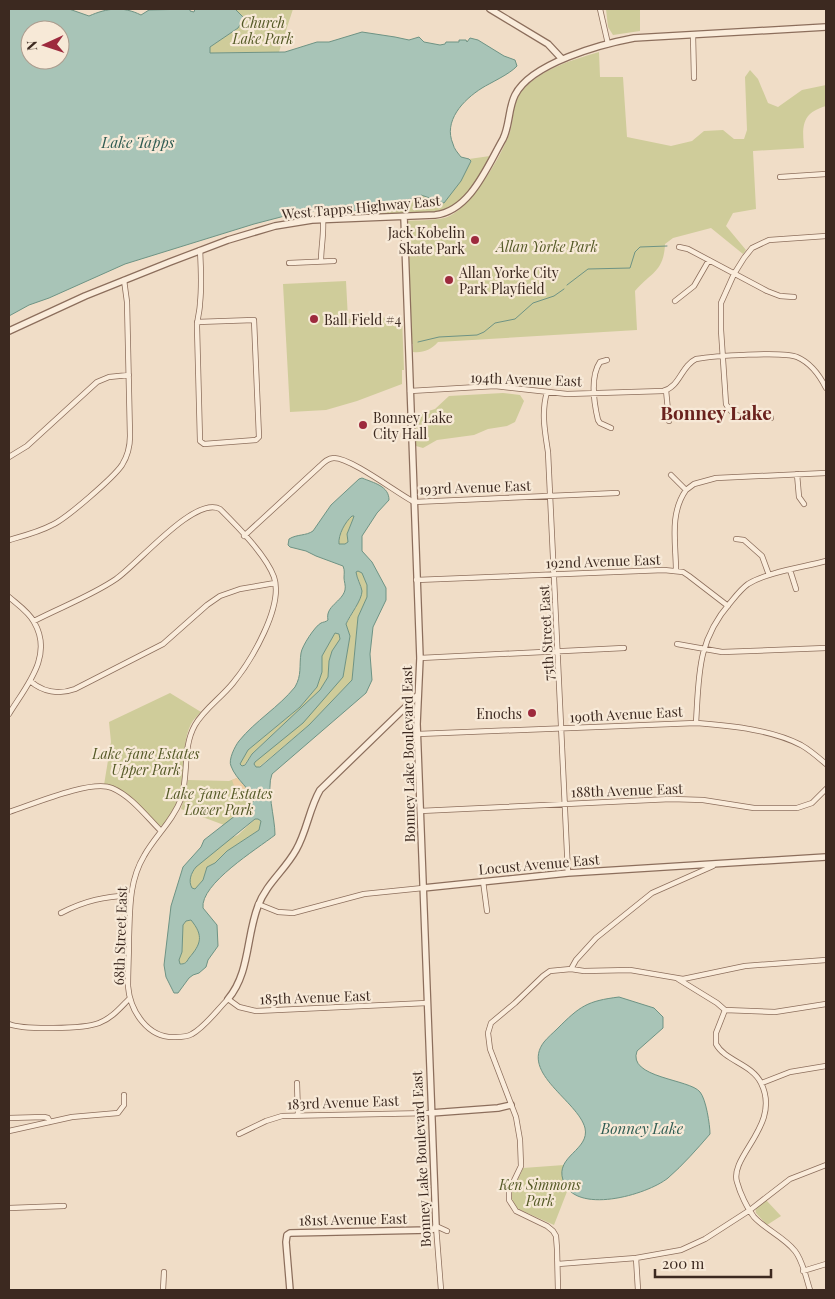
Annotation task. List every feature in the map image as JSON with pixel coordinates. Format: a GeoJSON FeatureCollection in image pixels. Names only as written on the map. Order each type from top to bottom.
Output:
{"type":"FeatureCollection","features":[{"type":"Feature","properties":{"kind":"street"},"geometry":{"type":"LineString","coordinates":[[490,9],[548,44],[562,59]]}},
{"type":"Feature","properties":{"kind":"street"},"geometry":{"type":"LineString","coordinates":[[600,9],[608,44]]}},
{"type":"Feature","properties":{"kind":"street","name":"West Tapps Highway East"},"geometry":{"type":"LineString","coordinates":[[9,331],[46,313],[200,250],[275,226],[323,220],[445,214],[463,202],[474,189],[505,137],[511,105],[517,90],[537,74],[562,59],[608,44],[644,37],[826,27]]}},
{"type":"Feature","properties":{"kind":"street"},"geometry":{"type":"LineString","coordinates":[[693,35],[694,78]]}},
{"type":"Feature","properties":{"kind":"street"},"geometry":{"type":"LineString","coordinates":[[780,177],[826,174]]}},
{"type":"Feature","properties":{"kind":"street","name":"Bonney Lake Boulevard East"},"geometry":{"type":"LineString","coordinates":[[404,217],[420,658],[418,695],[420,811],[431,1113],[441,1290]]}},
{"type":"Feature","properties":{"kind":"street"},"geometry":{"type":"LineString","coordinates":[[321,261],[320,244],[324,236],[323,220]]}},
{"type":"Feature","properties":{"kind":"street"},"geometry":{"type":"LineString","coordinates":[[771,418],[739,417],[731,412],[725,398],[721,303],[734,274],[748,252],[762,242],[777,238],[826,236]]}},
{"type":"Feature","properties":{"kind":"street"},"geometry":{"type":"LineString","coordinates":[[679,247],[688,249],[771,293],[794,297]]}},
{"type":"Feature","properties":{"kind":"street"},"geometry":{"type":"LineString","coordinates":[[197,322],[254,320],[258,438],[254,440],[204,444],[201,442],[197,322],[201,283],[200,250]]}},
{"type":"Feature","properties":{"kind":"street"},"geometry":{"type":"LineString","coordinates":[[675,301],[694,286],[709,260]]}},
{"type":"Feature","properties":{"kind":"street"},"geometry":{"type":"LineString","coordinates":[[289,263],[334,261]]}},
{"type":"Feature","properties":{"kind":"street"},"geometry":{"type":"LineString","coordinates":[[9,540],[43,529],[60,520],[119,469],[129,449],[129,375],[124,280]]}},
{"type":"Feature","properties":{"kind":"street"},"geometry":{"type":"LineString","coordinates":[[669,421],[666,390],[674,385],[688,364],[702,358],[786,354],[805,362],[819,376],[826,388]]}},
{"type":"Feature","properties":{"kind":"street"},"geometry":{"type":"LineString","coordinates":[[607,360],[600,362],[596,370],[595,392],[598,420],[603,425],[611,428]]}},
{"type":"Feature","properties":{"kind":"street"},"geometry":{"type":"LineString","coordinates":[[9,457],[27,446],[97,382],[109,377],[129,375]]}},
{"type":"Feature","properties":{"kind":"street","name":"194th Avenue East"},"geometry":{"type":"LineString","coordinates":[[410,391],[495,386],[567,394],[666,390]]}},
{"type":"Feature","properties":{"kind":"street","name":"75th Street East"},"geometry":{"type":"LineString","coordinates":[[547,392],[544,429],[548,452],[568,873]]}},
{"type":"Feature","properties":{"kind":"street","name":"193rd Avenue East"},"geometry":{"type":"LineString","coordinates":[[244,536],[330,459],[344,461],[387,484],[414,502],[617,493]]}},
{"type":"Feature","properties":{"kind":"street"},"geometry":{"type":"LineString","coordinates":[[676,571],[674,517],[679,500],[686,490],[694,484],[716,478],[826,472]]}},
{"type":"Feature","properties":{"kind":"street"},"geometry":{"type":"LineString","coordinates":[[797,474],[799,497],[804,504]]}},
{"type":"Feature","properties":{"kind":"street"},"geometry":{"type":"LineString","coordinates":[[671,475],[686,490]]}},
{"type":"Feature","properties":{"kind":"street"},"geometry":{"type":"LineString","coordinates":[[34,621],[108,584],[120,576],[179,522],[199,510],[211,507],[218,508],[244,536]]}},
{"type":"Feature","properties":{"kind":"street","name":"68th Street East"},"geometry":{"type":"LineString","coordinates":[[130,999],[128,980],[131,895],[134,878],[141,861],[176,810],[183,793],[188,744],[192,731],[200,718],[236,680],[258,643],[272,610],[275,584],[268,563],[244,536]]}},
{"type":"Feature","properties":{"kind":"street"},"geometry":{"type":"LineString","coordinates":[[736,539],[744,540],[762,556],[770,575]]}},
{"type":"Feature","properties":{"kind":"street"},"geometry":{"type":"LineString","coordinates":[[696,723],[703,650],[711,628],[728,606],[748,584],[770,575],[826,561]]}},
{"type":"Feature","properties":{"kind":"street","name":"192nd Avenue East"},"geometry":{"type":"LineString","coordinates":[[416,580],[658,570],[676,571],[689,576],[728,606]]}},
{"type":"Feature","properties":{"kind":"street"},"geometry":{"type":"LineString","coordinates":[[790,570],[796,589]]}},
{"type":"Feature","properties":{"kind":"street"},"geometry":{"type":"LineString","coordinates":[[30,681],[40,688],[54,692],[65,692],[75,689],[163,644],[220,596],[240,588],[275,584]]}},
{"type":"Feature","properties":{"kind":"street"},"geometry":{"type":"LineString","coordinates":[[9,597],[34,621],[41,642],[42,653],[39,664],[30,681],[9,714]]}},
{"type":"Feature","properties":{"kind":"street"},"geometry":{"type":"LineString","coordinates":[[677,644],[722,652],[826,648]]}},
{"type":"Feature","properties":{"kind":"street"},"geometry":{"type":"LineString","coordinates":[[420,658],[624,648]]}},
{"type":"Feature","properties":{"kind":"street"},"geometry":{"type":"LineString","coordinates":[[9,1024],[20,1027],[90,1025],[109,1018],[130,999],[137,1015],[146,1026],[159,1035],[172,1038],[192,1034],[228,999],[240,982],[258,904],[267,886],[296,850],[314,801],[323,786],[418,695]]}},
{"type":"Feature","properties":{"kind":"street","name":"190th Avenue East"},"geometry":{"type":"LineString","coordinates":[[418,734],[696,723],[729,726],[780,737],[800,745],[826,764]]}},
{"type":"Feature","properties":{"kind":"street"},"geometry":{"type":"LineString","coordinates":[[9,812],[78,790],[98,786],[108,787],[120,792],[161,830]]}},
{"type":"Feature","properties":{"kind":"street","name":"188th Avenue East"},"geometry":{"type":"LineString","coordinates":[[420,811],[682,799],[703,800],[754,808],[797,808],[812,803],[826,789]]}},
{"type":"Feature","properties":{"kind":"street","name":"Locust Avenue East"},"geometry":{"type":"LineString","coordinates":[[258,904],[278,912],[293,913],[364,894],[568,873],[826,857]]}},
{"type":"Feature","properties":{"kind":"street"},"geometry":{"type":"LineString","coordinates":[[572,969],[576,960],[596,938],[652,893],[714,865]]}},
{"type":"Feature","properties":{"kind":"street"},"geometry":{"type":"LineString","coordinates":[[483,882],[487,911]]}},
{"type":"Feature","properties":{"kind":"street"},"geometry":{"type":"LineString","coordinates":[[61,912],[97,898],[131,895]]}},
{"type":"Feature","properties":{"kind":"street"},"geometry":{"type":"LineString","coordinates":[[678,979],[745,966],[826,960]]}},
{"type":"Feature","properties":{"kind":"street"},"geometry":{"type":"LineString","coordinates":[[558,1290],[556,1239],[553,1231],[547,1226],[516,1211],[509,1200],[509,1191],[522,1161],[518,1130],[511,1105],[490,1049],[488,1030],[491,1023],[550,971],[572,969],[584,971],[630,970],[678,979],[717,1003],[724,1010],[775,1012],[826,1004]]}},
{"type":"Feature","properties":{"kind":"street","name":"185th Avenue East"},"geometry":{"type":"LineString","coordinates":[[228,999],[238,1007],[256,1011],[427,1003]]}},
{"type":"Feature","properties":{"kind":"street"},"geometry":{"type":"LineString","coordinates":[[724,1010],[716,1033],[717,1046],[752,1071],[762,1084],[766,1101],[766,1115],[736,1174],[740,1189],[750,1210],[759,1221],[795,1251],[810,1290]]}},
{"type":"Feature","properties":{"kind":"street"},"geometry":{"type":"LineString","coordinates":[[762,1084],[790,1072],[826,1066]]}},
{"type":"Feature","properties":{"kind":"street"},"geometry":{"type":"LineString","coordinates":[[297,1083],[298,1115]]}},
{"type":"Feature","properties":{"kind":"street"},"geometry":{"type":"LineString","coordinates":[[9,1131],[72,1117],[115,1114],[121,1111],[124,1105],[124,1095]]}},
{"type":"Feature","properties":{"kind":"street","name":"183rd Avenue East"},"geometry":{"type":"LineString","coordinates":[[239,1134],[271,1119],[298,1115],[431,1113],[498,1108],[511,1105]]}},
{"type":"Feature","properties":{"kind":"street"},"geometry":{"type":"LineString","coordinates":[[9,1118],[44,1117],[48,1118],[50,1122]]}},
{"type":"Feature","properties":{"kind":"street"},"geometry":{"type":"LineString","coordinates":[[558,1264],[636,1258],[668,1253],[693,1245],[750,1210],[790,1179],[826,1165]]}},
{"type":"Feature","properties":{"kind":"street"},"geometry":{"type":"LineString","coordinates":[[9,1208],[64,1206]]}},
{"type":"Feature","properties":{"kind":"street"},"geometry":{"type":"LineString","coordinates":[[436,1226],[447,1231]]}},
{"type":"Feature","properties":{"kind":"street","name":"181st Avenue East"},"geometry":{"type":"LineString","coordinates":[[290,1290],[286,1242],[288,1234],[300,1231],[429,1230],[434,1229],[436,1226]]}},
{"type":"Feature","properties":{"kind":"street"},"geometry":{"type":"LineString","coordinates":[[636,1258],[638,1290]]}},
{"type":"Feature","properties":{"kind":"street"},"geometry":{"type":"LineString","coordinates":[[803,1270],[826,1264]]}},
{"type":"Feature","properties":{"kind":"street"},"geometry":{"type":"LineString","coordinates":[[163,1290],[164,1272]]}},
{"type":"Feature","properties":{"kind":"green space","name":"Church Lake Park"},"geometry":{"type":"Polygon","coordinates":[[[235,9],[293,9],[279,52],[210,53],[210,47],[238,28],[244,18],[235,9]]]}},
{"type":"Feature","properties":{"kind":"green space"},"geometry":{"type":"Polygon","coordinates":[[[606,9],[640,9],[640,31],[613,35],[608,27],[606,9]]]}},
{"type":"Feature","properties":{"kind":"green space","name":"Allan Yorke Park"},"geometry":{"type":"Polygon","coordinates":[[[599,52],[600,77],[623,77],[627,137],[671,146],[692,141],[704,131],[723,130],[734,139],[744,139],[747,130],[745,77],[750,70],[758,79],[768,103],[778,107],[802,90],[826,85],[826,106],[812,112],[805,121],[803,133],[804,148],[753,151],[756,209],[733,213],[726,226],[746,250],[743,254],[711,228],[673,238],[665,244],[662,261],[659,266],[635,291],[637,330],[438,342],[427,350],[413,352],[413,344],[410,344],[406,221],[444,218],[454,214],[464,206],[483,182],[506,142],[521,92],[537,77],[547,71],[567,62],[599,52]]]}},
{"type":"Feature","properties":{"kind":"green space"},"geometry":{"type":"Polygon","coordinates":[[[490,156],[470,190],[457,203],[448,208],[439,212],[375,216],[375,205],[393,207],[400,201],[420,197],[421,195],[442,203],[471,161],[469,159],[490,156]]]}},
{"type":"Feature","properties":{"kind":"green space"},"geometry":{"type":"Polygon","coordinates":[[[346,281],[348,319],[402,317],[404,370],[402,370],[402,384],[357,401],[326,410],[290,412],[283,284],[346,281]]]}},
{"type":"Feature","properties":{"kind":"green space"},"geometry":{"type":"Polygon","coordinates":[[[503,393],[520,395],[524,401],[515,422],[474,435],[437,440],[423,448],[416,446],[416,415],[435,409],[449,396],[503,393]]]}},
{"type":"Feature","properties":{"kind":"green space"},"geometry":{"type":"Polygon","coordinates":[[[352,516],[354,516],[347,534],[348,542],[339,544],[343,529],[352,516]]]}},
{"type":"Feature","properties":{"kind":"green space"},"geometry":{"type":"Polygon","coordinates":[[[356,572],[362,573],[367,585],[367,597],[358,617],[352,680],[309,725],[259,767],[256,767],[255,762],[343,677],[350,636],[346,624],[357,606],[361,592],[361,585],[356,572]]]}},
{"type":"Feature","properties":{"kind":"green space"},"geometry":{"type":"Polygon","coordinates":[[[335,633],[339,634],[340,639],[332,651],[328,677],[320,690],[252,754],[242,766],[240,764],[248,750],[300,707],[317,687],[322,672],[322,656],[335,633]]]}},
{"type":"Feature","properties":{"kind":"green space","name":"Lake Jane Estates Upper Park"},"geometry":{"type":"Polygon","coordinates":[[[170,693],[201,712],[188,730],[184,774],[178,800],[168,820],[160,826],[119,789],[104,785],[111,742],[109,722],[170,693]]]}},
{"type":"Feature","properties":{"kind":"green space","name":"Lake Jane Estates Lower Park"},"geometry":{"type":"Polygon","coordinates":[[[237,778],[255,800],[224,825],[181,809],[188,780],[229,781],[237,778]]]}},
{"type":"Feature","properties":{"kind":"green space"},"geometry":{"type":"Polygon","coordinates":[[[255,819],[261,821],[259,830],[207,867],[203,880],[195,889],[192,888],[190,883],[191,877],[196,867],[227,840],[238,835],[255,819]]]}},
{"type":"Feature","properties":{"kind":"green space"},"geometry":{"type":"Polygon","coordinates":[[[192,920],[200,940],[193,954],[187,961],[180,964],[183,925],[186,921],[192,920]]]}},
{"type":"Feature","properties":{"kind":"green space","name":"Ken Simmons Park"},"geometry":{"type":"Polygon","coordinates":[[[564,1165],[563,1178],[568,1189],[554,1225],[518,1209],[512,1199],[512,1194],[523,1168],[564,1165]]]}},
{"type":"Feature","properties":{"kind":"green space"},"geometry":{"type":"Polygon","coordinates":[[[766,1200],[781,1216],[767,1225],[756,1213],[758,1205],[766,1200]]]}},
{"type":"Feature","properties":{"kind":"sand"},"geometry":{"type":"Polygon","coordinates":[[[237,778],[251,793],[254,801],[242,797],[237,791],[232,780],[237,778]]]}},
{"type":"Feature","properties":{"kind":"water","name":"Lake Tapps"},"geometry":{"type":"Polygon","coordinates":[[[9,9],[69,9],[89,16],[115,9],[128,10],[141,15],[149,10],[190,9],[190,11],[194,12],[195,9],[235,9],[244,18],[238,28],[210,47],[210,53],[285,52],[317,42],[329,42],[362,32],[409,40],[419,37],[424,42],[440,45],[446,42],[459,42],[459,40],[466,40],[467,42],[470,38],[478,40],[504,56],[515,60],[517,66],[514,69],[475,93],[462,105],[453,119],[451,135],[454,148],[461,157],[471,161],[461,181],[444,203],[421,195],[421,197],[400,201],[400,204],[396,207],[379,204],[370,208],[353,211],[334,207],[304,214],[300,212],[254,224],[125,264],[29,305],[9,316],[9,9]]]}},
{"type":"Feature","properties":{"kind":"water"},"geometry":{"type":"Polygon","coordinates":[[[362,478],[384,488],[389,500],[377,513],[362,536],[362,551],[372,562],[386,588],[386,600],[373,627],[370,654],[372,680],[366,693],[272,774],[270,795],[275,835],[231,868],[210,888],[204,899],[203,908],[217,925],[218,946],[208,960],[206,967],[189,978],[178,993],[174,993],[166,977],[164,965],[171,906],[183,867],[201,847],[204,840],[254,801],[231,766],[230,760],[234,750],[245,734],[295,687],[299,678],[301,653],[309,636],[315,628],[328,620],[329,611],[341,598],[345,590],[343,566],[306,551],[290,547],[288,545],[289,539],[313,531],[331,505],[362,478]],[[354,516],[349,519],[341,533],[339,544],[348,542],[347,534],[354,516]],[[356,572],[362,591],[358,603],[346,624],[350,636],[343,677],[303,723],[255,762],[256,767],[260,767],[309,725],[352,680],[358,617],[367,597],[367,585],[362,573],[356,572]],[[335,633],[322,656],[322,672],[317,687],[300,707],[248,750],[240,764],[242,766],[245,765],[252,754],[320,690],[328,677],[329,661],[332,651],[340,639],[339,634],[335,633]],[[255,819],[194,869],[190,883],[192,888],[195,889],[203,880],[207,867],[259,830],[261,821],[255,819]],[[191,920],[186,921],[183,925],[180,964],[187,961],[199,940],[198,931],[191,920]]]}},
{"type":"Feature","properties":{"kind":"water","name":"Bonney Lake"},"geometry":{"type":"Polygon","coordinates":[[[619,997],[654,1008],[663,1017],[663,1028],[637,1051],[636,1060],[641,1067],[650,1072],[685,1084],[700,1092],[706,1106],[710,1134],[679,1168],[658,1184],[628,1196],[596,1200],[581,1197],[570,1191],[563,1180],[562,1172],[564,1165],[583,1142],[585,1128],[580,1118],[545,1076],[539,1065],[539,1053],[544,1042],[578,1010],[599,1000],[619,997]]]}},
{"type":"Feature","properties":{"kind":"waterway"},"geometry":{"type":"LineString","coordinates":[[567,285],[588,269],[630,268],[635,252],[640,247],[667,246]]}},
{"type":"Feature","properties":{"kind":"waterway"},"geometry":{"type":"LineString","coordinates":[[418,342],[439,337],[477,335],[495,323],[515,319],[533,303],[554,296],[564,289]]}},
{"type":"Feature","properties":{"kind":"place","name":"Jack Kobelin Skate Park"},"geometry":{"type":"Point","coordinates":[475,240]}},
{"type":"Feature","properties":{"kind":"place","name":"Allan Yorke City Park Playfield"},"geometry":{"type":"Point","coordinates":[449,280]}},
{"type":"Feature","properties":{"kind":"place","name":"Ball Field #4"},"geometry":{"type":"Point","coordinates":[314,319]}},
{"type":"Feature","properties":{"kind":"place","name":"Bonney Lake City Hall"},"geometry":{"type":"Point","coordinates":[363,425]}},
{"type":"Feature","properties":{"kind":"place","name":"Enochs"},"geometry":{"type":"Point","coordinates":[532,713]}},
{"type":"Feature","properties":{"kind":"district","name":"Bonney Lake"},"geometry":{"type":"Point","coordinates":[716,412]}}]}
